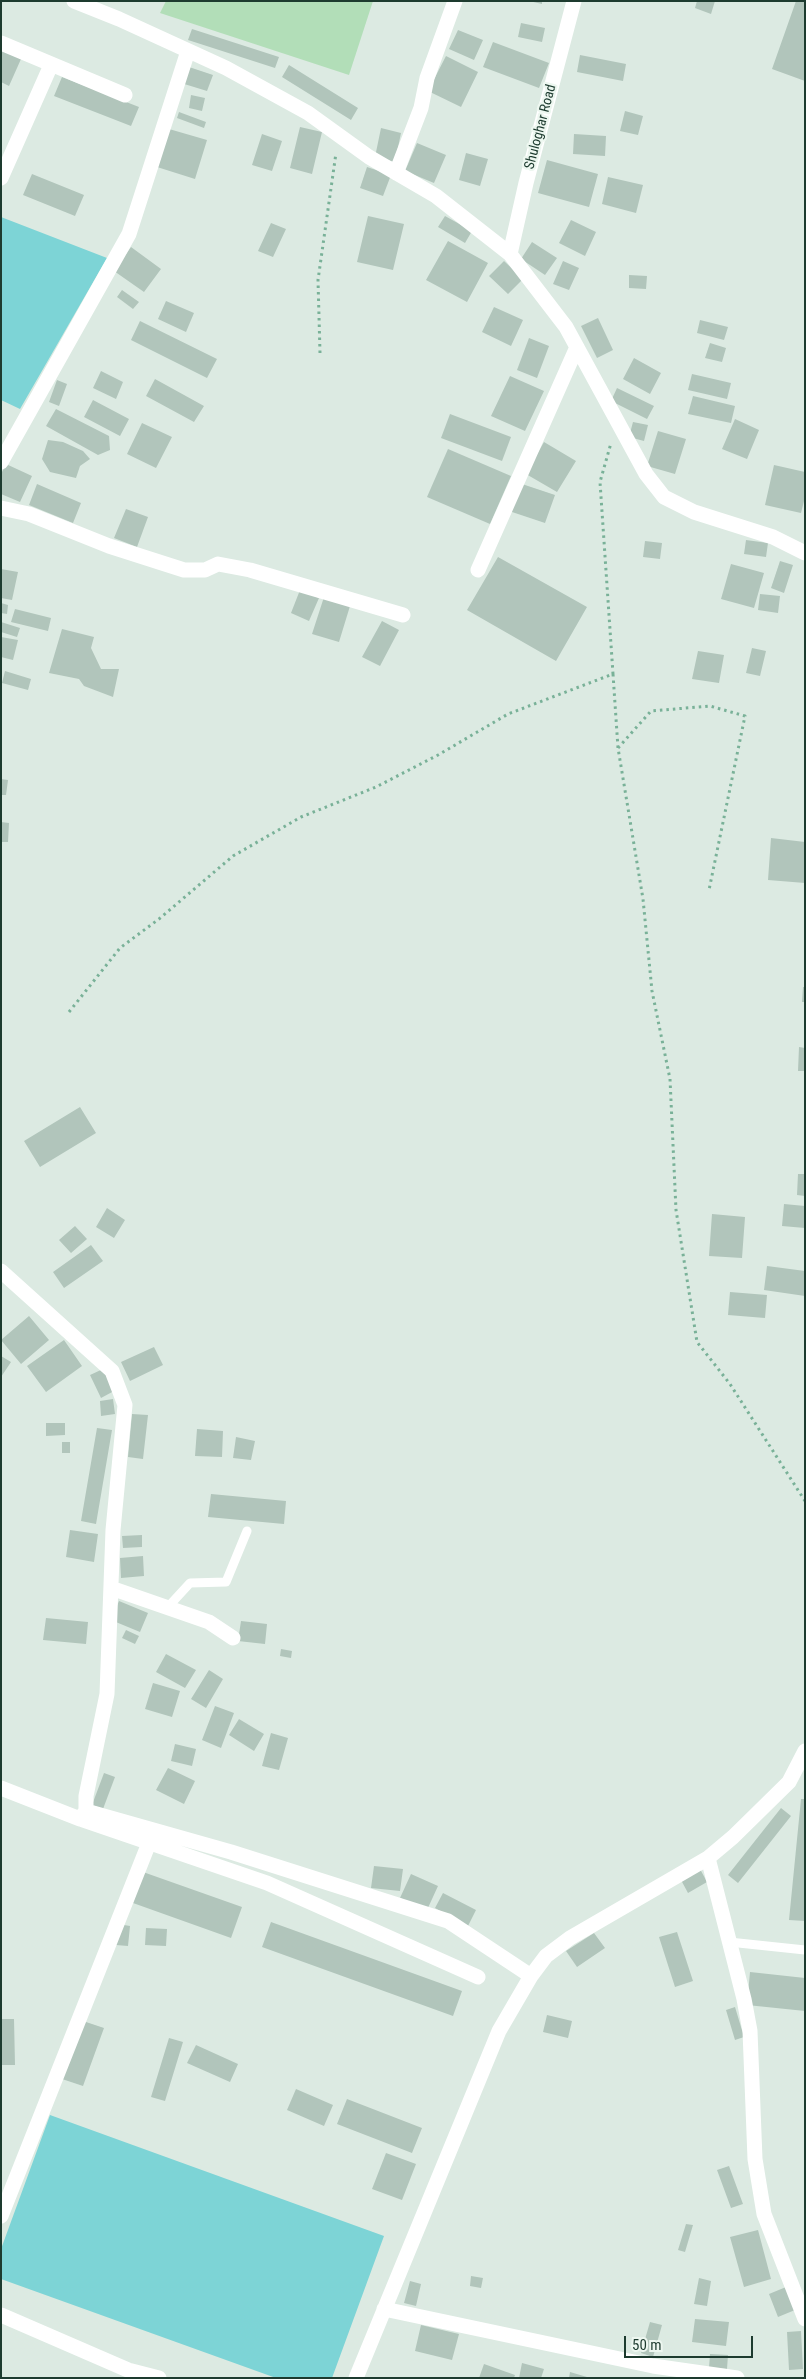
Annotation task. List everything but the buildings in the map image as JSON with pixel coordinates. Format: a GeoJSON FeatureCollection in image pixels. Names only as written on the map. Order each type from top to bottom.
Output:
{"type":"FeatureCollection","features":[{"type":"Feature","properties":{"kind":"street"},"geometry":{"type":"LineString","coordinates":[[74,1],[226,68],[308,113],[396,173],[436,196],[510,254],[566,328],[617,424],[646,474],[664,497],[694,512],[773,537],[805,552]]}},
{"type":"Feature","properties":{"kind":"street"},"geometry":{"type":"LineString","coordinates":[[396,173],[421,108],[427,78],[455,1]]}},
{"type":"Feature","properties":{"kind":"street","name":"Shuloghar Road"},"geometry":{"type":"LineString","coordinates":[[510,254],[526,183],[574,1]]}},
{"type":"Feature","properties":{"kind":"street"},"geometry":{"type":"LineString","coordinates":[[1,43],[125,95]]}},
{"type":"Feature","properties":{"kind":"street"},"geometry":{"type":"LineString","coordinates":[[1,462],[129,234],[188,51]]}},
{"type":"Feature","properties":{"kind":"street"},"geometry":{"type":"LineString","coordinates":[[1,178],[52,65]]}},
{"type":"Feature","properties":{"kind":"street"},"geometry":{"type":"LineString","coordinates":[[478,570],[577,348]]}},
{"type":"Feature","properties":{"kind":"street"},"geometry":{"type":"LineString","coordinates":[[1,508],[29,514],[109,546],[184,570],[205,570],[218,564],[250,570],[403,615]]}},
{"type":"Feature","properties":{"kind":"street"},"geometry":{"type":"LineString","coordinates":[[1,1271],[112,1371],[120,1386],[125,1405],[113,1530],[106,1694],[83,1815]]}},
{"type":"Feature","properties":{"kind":"street"},"geometry":{"type":"LineString","coordinates":[[111,1588],[209,1622],[233,1638]]}},
{"type":"Feature","properties":{"kind":"street"},"geometry":{"type":"LineString","coordinates":[[356,2378],[499,2031],[531,1976],[546,1956],[570,1938],[708,1858],[733,1837],[789,1782],[805,1751]]}},
{"type":"Feature","properties":{"kind":"street"},"geometry":{"type":"LineString","coordinates":[[1,1788],[83,1815],[231,1852],[448,1922],[531,1976]]}},
{"type":"Feature","properties":{"kind":"street"},"geometry":{"type":"LineString","coordinates":[[83,1815],[149,1843],[267,1883],[478,1977]]}},
{"type":"Feature","properties":{"kind":"street"},"geometry":{"type":"LineString","coordinates":[[1,2216],[149,1843]]}},
{"type":"Feature","properties":{"kind":"street"},"geometry":{"type":"LineString","coordinates":[[708,1858],[750,2031],[755,2159],[764,2214],[805,2319]]}},
{"type":"Feature","properties":{"kind":"street"},"geometry":{"type":"LineString","coordinates":[[384,2310],[653,2366],[737,2378]]}},
{"type":"Feature","properties":{"kind":"street"},"geometry":{"type":"LineString","coordinates":[[1,2315],[128,2370],[159,2378]]}},
{"type":"Feature","properties":{"kind":"lane"},"geometry":{"type":"LineString","coordinates":[[167,1608],[190,1583],[226,1582],[248,1531]]}},
{"type":"Feature","properties":{"kind":"lane"},"geometry":{"type":"LineString","coordinates":[[729,1942],[805,1950]]}},
{"type":"Feature","properties":{"kind":"path"},"geometry":{"type":"LineString","coordinates":[[320,353],[318,280],[338,135]]}},
{"type":"Feature","properties":{"kind":"path"},"geometry":{"type":"LineString","coordinates":[[617,424],[600,482],[618,748],[643,899],[652,991],[670,1079],[676,1210],[696,1342],[730,1384],[805,1501]]}},
{"type":"Feature","properties":{"kind":"path"},"geometry":{"type":"LineString","coordinates":[[69,1012],[120,948],[159,919],[233,856],[301,817],[376,787],[508,714],[613,674]]}},
{"type":"Feature","properties":{"kind":"path"},"geometry":{"type":"LineString","coordinates":[[618,748],[651,710],[710,706],[745,716],[709,890]]}},
{"type":"Feature","properties":{"kind":"green space"},"geometry":{"type":"Polygon","coordinates":[[[166,1],[373,1],[349,75],[160,13],[166,1]]]}},
{"type":"Feature","properties":{"kind":"water"},"geometry":{"type":"Polygon","coordinates":[[[1,217],[107,258],[20,409],[1,400],[1,217]]]}},
{"type":"Feature","properties":{"kind":"water"},"geometry":{"type":"Polygon","coordinates":[[[50,2115],[384,2236],[332,2378],[276,2378],[1,2279],[1,2249],[50,2115]]]}}]}
